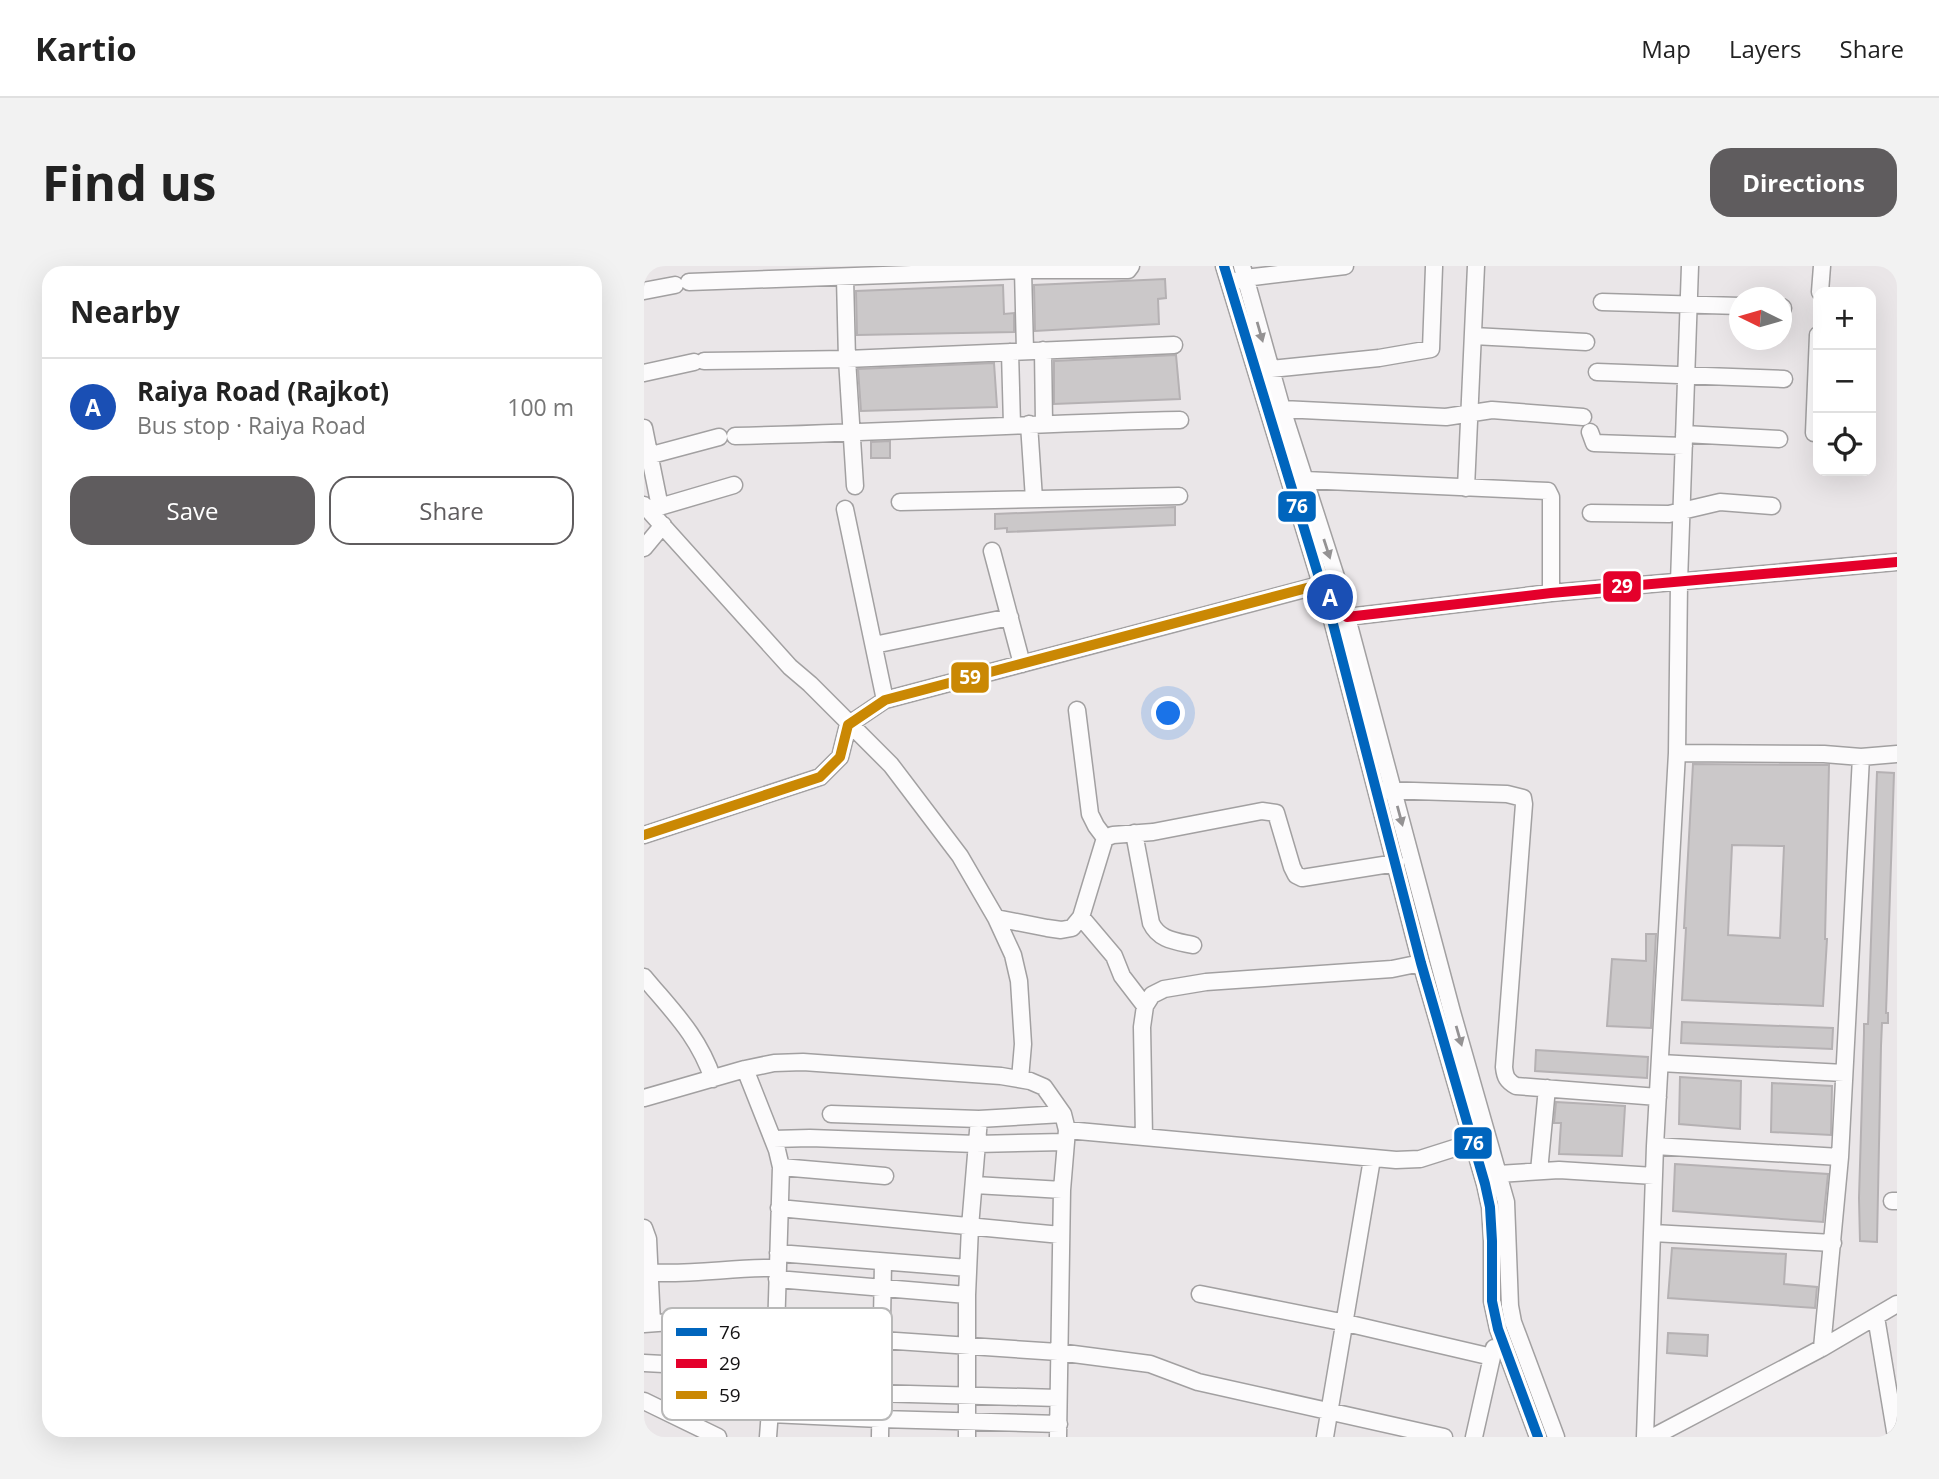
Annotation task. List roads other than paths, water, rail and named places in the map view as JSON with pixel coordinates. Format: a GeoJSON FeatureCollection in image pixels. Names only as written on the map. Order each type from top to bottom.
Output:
{"type":"FeatureCollection","features":[{"type":"Feature","properties":{"kind":"street"},"geometry":{"type":"LineString","coordinates":[[644,292],[682,284],[1023,270],[1128,270],[1131,266]]}},
{"type":"Feature","properties":{"kind":"street"},"geometry":{"type":"LineString","coordinates":[[1224,266],[1329,582],[1347,617],[1385,790],[1396,863],[1421,963],[1480,1140],[1498,1174],[1508,1219],[1510,1306],[1513,1322],[1556,1437]]}},
{"type":"Feature","properties":{"kind":"street"},"geometry":{"type":"LineString","coordinates":[[1229,284],[1243,272],[1345,266]]}},
{"type":"Feature","properties":{"kind":"street"},"geometry":{"type":"LineString","coordinates":[[1466,488],[1476,266]]}},
{"type":"Feature","properties":{"kind":"street"},"geometry":{"type":"LineString","coordinates":[[1645,1437],[1655,1146],[1677,753],[1679,582],[1690,266]]}},
{"type":"Feature","properties":{"kind":"street"},"geometry":{"type":"LineString","coordinates":[[1820,287],[1822,266]]}},
{"type":"Feature","properties":{"kind":"street"},"geometry":{"type":"LineString","coordinates":[[1271,369],[1380,358],[1431,349],[1434,267]]}},
{"type":"Feature","properties":{"kind":"street"},"geometry":{"type":"LineString","coordinates":[[1012,425],[1023,270]]}},
{"type":"Feature","properties":{"kind":"street"},"geometry":{"type":"LineString","coordinates":[[1243,272],[1305,480],[1329,582],[1480,1140],[1490,1207],[1492,1301],[1498,1329],[1538,1437]]}},
{"type":"Feature","properties":{"kind":"street"},"geometry":{"type":"LineString","coordinates":[[845,278],[855,486]]}},
{"type":"Feature","properties":{"kind":"street"},"geometry":{"type":"LineString","coordinates":[[1602,302],[1729,306]]}},
{"type":"Feature","properties":{"kind":"street"},"geometry":{"type":"LineString","coordinates":[[1473,336],[1586,342]]}},
{"type":"Feature","properties":{"kind":"street"},"geometry":{"type":"LineString","coordinates":[[644,373],[699,362],[847,359],[1174,345]]}},
{"type":"Feature","properties":{"kind":"street"},"geometry":{"type":"LineString","coordinates":[[1034,499],[1043,350]]}},
{"type":"Feature","properties":{"kind":"street"},"geometry":{"type":"LineString","coordinates":[[1815,413],[1817,350]]}},
{"type":"Feature","properties":{"kind":"street"},"geometry":{"type":"LineString","coordinates":[[1597,372],[1784,379]]}},
{"type":"Feature","properties":{"kind":"street"},"geometry":{"type":"LineString","coordinates":[[1282,409],[1446,416],[1492,410],[1583,417]]}},
{"type":"Feature","properties":{"kind":"street"},"geometry":{"type":"LineString","coordinates":[[647,456],[727,436],[1180,420]]}},
{"type":"Feature","properties":{"kind":"street"},"geometry":{"type":"LineString","coordinates":[[644,428],[651,507],[663,525],[790,667],[891,765],[960,856],[996,918],[1013,955],[1019,981],[1023,1044],[1020,1079]]}},
{"type":"Feature","properties":{"kind":"street"},"geometry":{"type":"LineString","coordinates":[[1590,432],[1594,443],[1779,439]]}},
{"type":"Feature","properties":{"kind":"street"},"geometry":{"type":"LineString","coordinates":[[1305,480],[1548,491],[1551,497],[1551,593]]}},
{"type":"Feature","properties":{"kind":"street"},"geometry":{"type":"LineString","coordinates":[[651,507],[734,485]]}},
{"type":"Feature","properties":{"kind":"street"},"geometry":{"type":"LineString","coordinates":[[900,502],[1179,496]]}},
{"type":"Feature","properties":{"kind":"street"},"geometry":{"type":"LineString","coordinates":[[1591,513],[1669,514],[1720,502],[1772,506]]}},
{"type":"Feature","properties":{"kind":"street"},"geometry":{"type":"LineString","coordinates":[[845,509],[885,699]]}},
{"type":"Feature","properties":{"kind":"street"},"geometry":{"type":"LineString","coordinates":[[644,548],[663,525]]}},
{"type":"Feature","properties":{"kind":"street"},"geometry":{"type":"LineString","coordinates":[[992,551],[1022,664]]}},
{"type":"Feature","properties":{"kind":"street"},"geometry":{"type":"LineString","coordinates":[[1347,617],[1551,593],[1897,562]]}},
{"type":"Feature","properties":{"kind":"street"},"geometry":{"type":"LineString","coordinates":[[644,835],[820,777],[840,757],[848,724],[885,699],[1329,582]]}},
{"type":"Feature","properties":{"kind":"street"},"geometry":{"type":"LineString","coordinates":[[874,645],[1010,617]]}},
{"type":"Feature","properties":{"kind":"street"},"geometry":{"type":"LineString","coordinates":[[1077,710],[1090,814],[1105,838]]}},
{"type":"Feature","properties":{"kind":"street"},"geometry":{"type":"LineString","coordinates":[[1677,753],[1824,754],[1861,757],[1897,754]]}},
{"type":"Feature","properties":{"kind":"street"},"geometry":{"type":"LineString","coordinates":[[1822,1349],[1840,1157],[1861,757]]}},
{"type":"Feature","properties":{"kind":"street"},"geometry":{"type":"LineString","coordinates":[[1385,790],[1507,794],[1522,798],[1524,804],[1504,1068],[1509,1082],[1516,1086],[1658,1097]]}},
{"type":"Feature","properties":{"kind":"street"},"geometry":{"type":"LineString","coordinates":[[1105,838],[1270,811],[1276,813],[1292,867],[1296,875],[1302,878],[1396,863]]}},
{"type":"Feature","properties":{"kind":"street"},"geometry":{"type":"LineString","coordinates":[[1134,833],[1151,923],[1156,933],[1163,938],[1193,945]]}},
{"type":"Feature","properties":{"kind":"street"},"geometry":{"type":"LineString","coordinates":[[996,918],[1061,930],[1072,928],[1081,917],[1105,838]]}},
{"type":"Feature","properties":{"kind":"street"},"geometry":{"type":"LineString","coordinates":[[1081,917],[1114,956],[1122,976],[1145,1006]]}},
{"type":"Feature","properties":{"kind":"street"},"geometry":{"type":"LineString","coordinates":[[1144,1137],[1142,1027],[1145,1006],[1152,995],[1164,989],[1206,982],[1392,969],[1421,963]]}},
{"type":"Feature","properties":{"kind":"street"},"geometry":{"type":"LineString","coordinates":[[644,977],[696,1039],[713,1079]]}},
{"type":"Feature","properties":{"kind":"street"},"geometry":{"type":"LineString","coordinates":[[644,1098],[745,1069],[774,1063],[803,1062],[1001,1076],[1044,1087],[1065,1129],[1058,1430],[967,1429],[889,1420]]}},
{"type":"Feature","properties":{"kind":"street"},"geometry":{"type":"LineString","coordinates":[[1660,1063],[1844,1073]]}},
{"type":"Feature","properties":{"kind":"street"},"geometry":{"type":"LineString","coordinates":[[745,1069],[773,1139],[781,1167],[777,1308]]}},
{"type":"Feature","properties":{"kind":"street"},"geometry":{"type":"LineString","coordinates":[[1539,1171],[1548,1088]]}},
{"type":"Feature","properties":{"kind":"street"},"geometry":{"type":"LineString","coordinates":[[831,1114],[979,1119],[1372,1159],[1420,1158],[1480,1140]]}},
{"type":"Feature","properties":{"kind":"street"},"geometry":{"type":"LineString","coordinates":[[967,1429],[968,1268],[979,1119]]}},
{"type":"Feature","properties":{"kind":"street"},"geometry":{"type":"LineString","coordinates":[[773,1139],[976,1144],[1065,1129]]}},
{"type":"Feature","properties":{"kind":"street"},"geometry":{"type":"LineString","coordinates":[[1655,1146],[1840,1157]]}},
{"type":"Feature","properties":{"kind":"street"},"geometry":{"type":"LineString","coordinates":[[1325,1437],[1372,1159]]}},
{"type":"Feature","properties":{"kind":"street"},"geometry":{"type":"LineString","coordinates":[[781,1167],[885,1176]]}},
{"type":"Feature","properties":{"kind":"street"},"geometry":{"type":"LineString","coordinates":[[1498,1174],[1588,1170],[1654,1176]]}},
{"type":"Feature","properties":{"kind":"street"},"geometry":{"type":"LineString","coordinates":[[975,1185],[1062,1190]]}},
{"type":"Feature","properties":{"kind":"street"},"geometry":{"type":"LineString","coordinates":[[779,1208],[1061,1235]]}},
{"type":"Feature","properties":{"kind":"street"},"geometry":{"type":"LineString","coordinates":[[644,1228],[648,1239],[648,1324]]}},
{"type":"Feature","properties":{"kind":"street"},"geometry":{"type":"LineString","coordinates":[[1653,1233],[1833,1243]]}},
{"type":"Feature","properties":{"kind":"street"},"geometry":{"type":"LineString","coordinates":[[647,1272],[695,1273],[753,1267],[883,1262],[968,1268]]}},
{"type":"Feature","properties":{"kind":"street"},"geometry":{"type":"LineString","coordinates":[[883,1262],[883,1308]]}},
{"type":"Feature","properties":{"kind":"street"},"geometry":{"type":"LineString","coordinates":[[778,1267],[883,1287],[967,1295]]}},
{"type":"Feature","properties":{"kind":"street"},"geometry":{"type":"LineString","coordinates":[[1200,1294],[1346,1323],[1492,1357]]}},
{"type":"Feature","properties":{"kind":"street"},"geometry":{"type":"LineString","coordinates":[[1653,1437],[1822,1349],[1897,1304]]}},
{"type":"Feature","properties":{"kind":"street"},"geometry":{"type":"LineString","coordinates":[[1876,1317],[1896,1437]]}},
{"type":"Feature","properties":{"kind":"street"},"geometry":{"type":"LineString","coordinates":[[1474,1437],[1498,1329]]}},
{"type":"Feature","properties":{"kind":"street"},"geometry":{"type":"LineString","coordinates":[[892,1340],[1058,1352],[1150,1364],[1199,1382],[1444,1437]]}},
{"type":"Feature","properties":{"kind":"street"},"geometry":{"type":"LineString","coordinates":[[644,1363],[662,1364]]}},
{"type":"Feature","properties":{"kind":"street"},"geometry":{"type":"LineString","coordinates":[[892,1394],[1059,1398]]}},
{"type":"Feature","properties":{"kind":"street"},"geometry":{"type":"LineString","coordinates":[[644,1401],[662,1410]]}},
{"type":"Feature","properties":{"kind":"street"},"geometry":{"type":"LineString","coordinates":[[680,1420],[711,1436]]}},
{"type":"Feature","properties":{"kind":"place","name":"Raiya Road (Rajkot)"},"geometry":{"type":"Point","coordinates":[1330,597]}}]}
